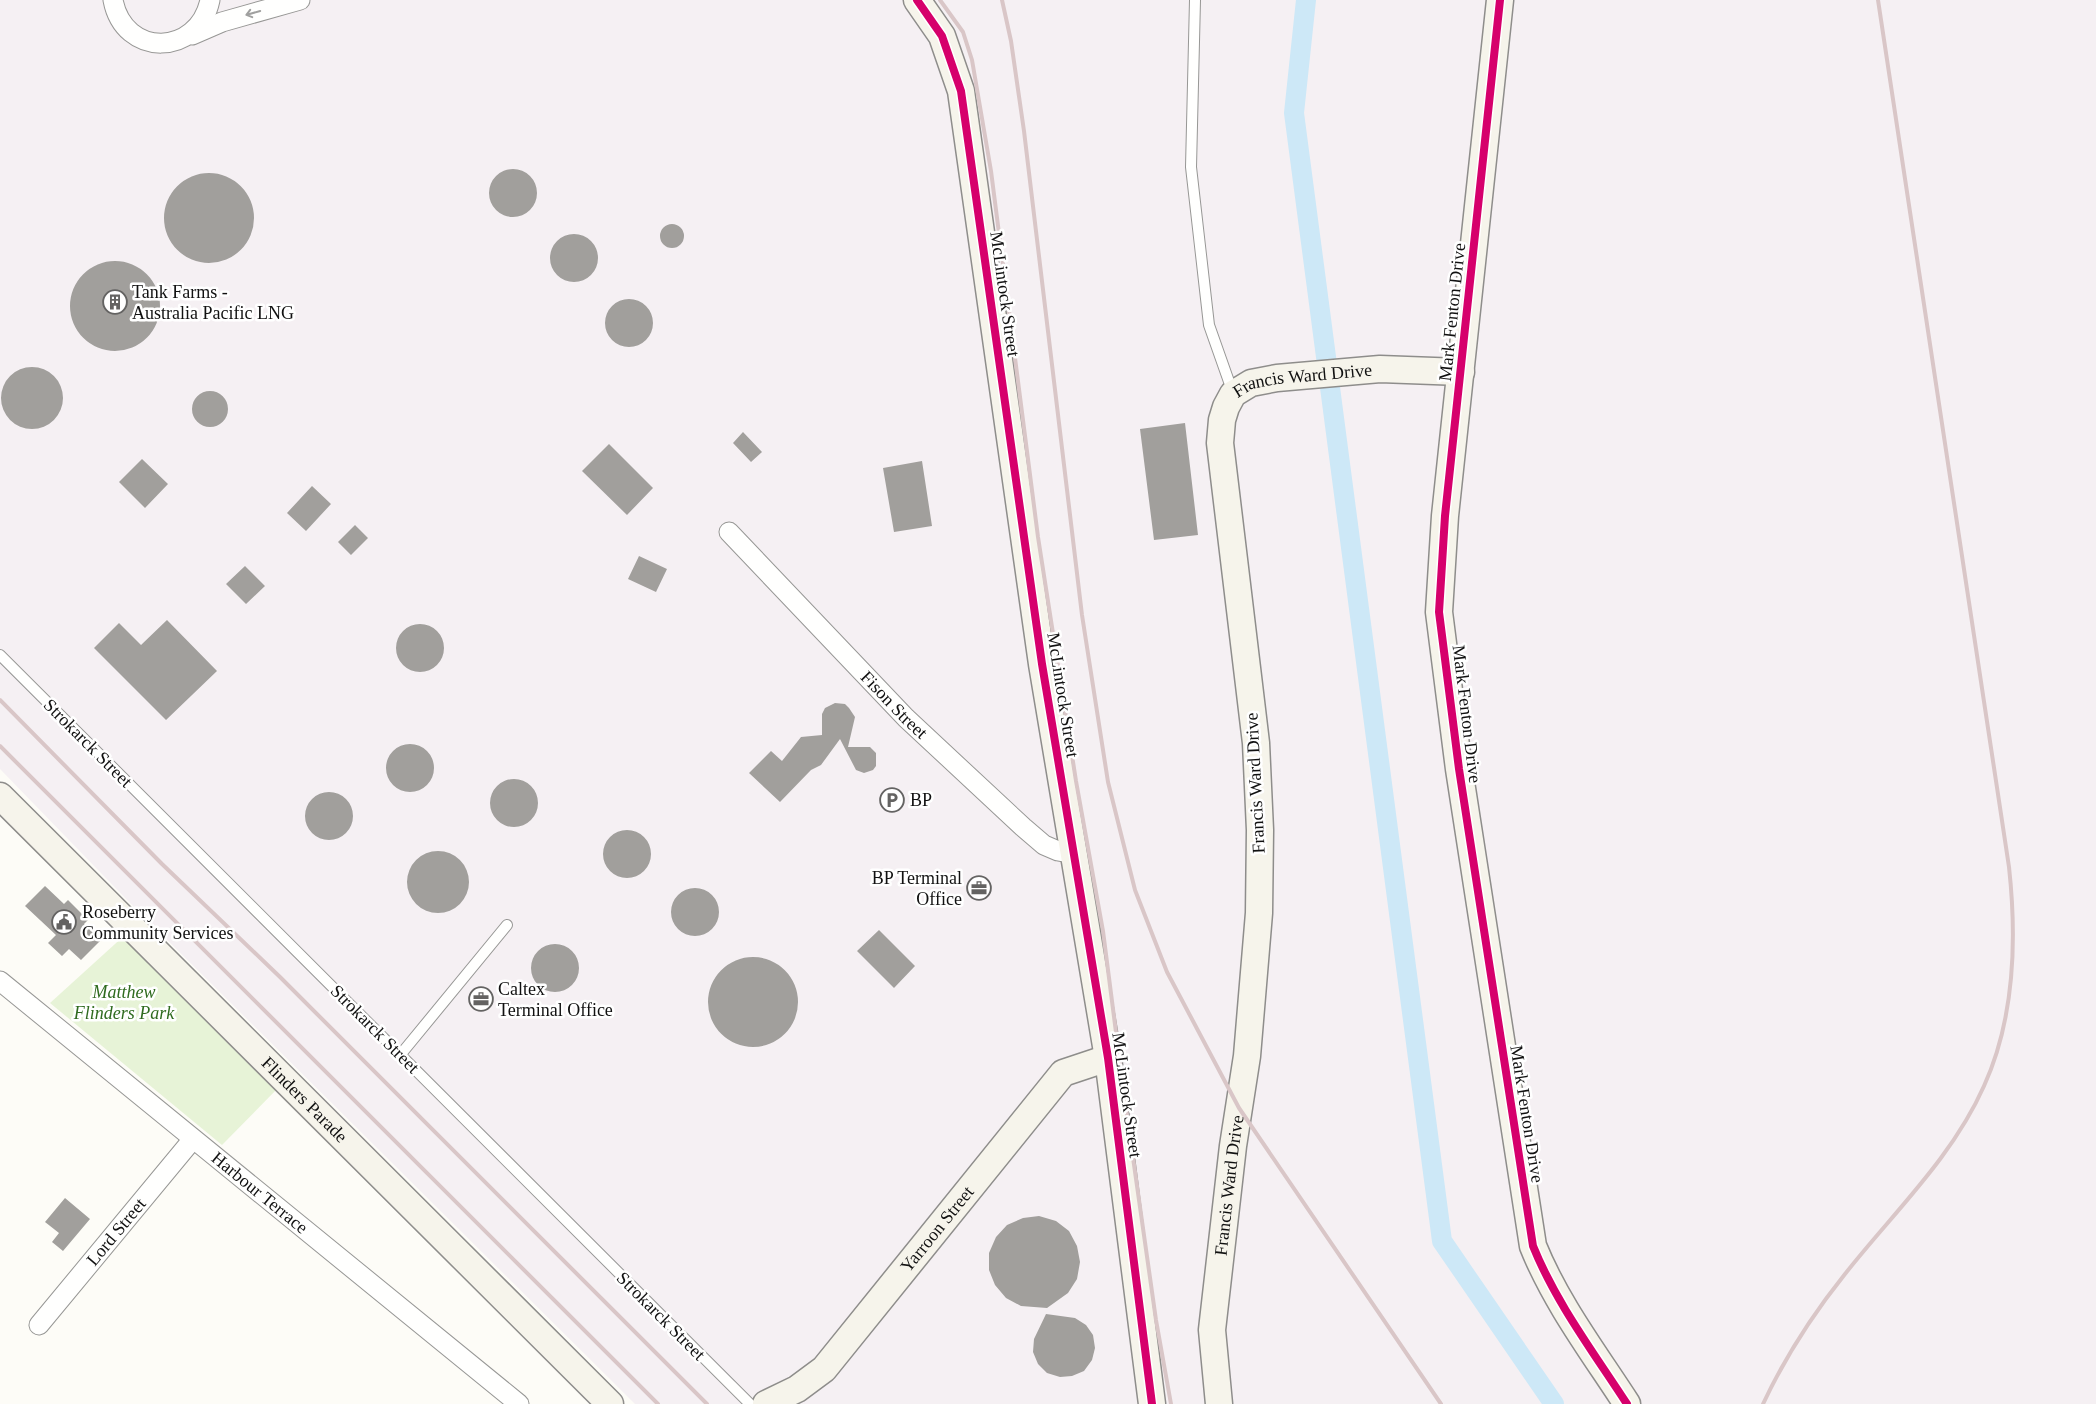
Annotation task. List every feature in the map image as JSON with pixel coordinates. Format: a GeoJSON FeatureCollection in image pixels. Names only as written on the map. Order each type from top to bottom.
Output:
{"type":"FeatureCollection","features":[{"type":"Feature","properties":{"kind":"street"},"geometry":{"type":"LineString","coordinates":[[112,0],[115,12],[124,27],[137,37],[152,43],[169,43],[222,22],[300,0]]}},
{"type":"Feature","properties":{"kind":"street"},"geometry":{"type":"LineString","coordinates":[[185,38],[197,28],[206,16],[210,0]]}},
{"type":"Feature","properties":{"kind":"street","name":"McLintock Street"},"geometry":{"type":"LineString","coordinates":[[917,0],[942,36],[961,90],[1042,664],[1108,1058],[1152,1404]]}},
{"type":"Feature","properties":{"kind":"street","name":"Mark Fenton Drive"},"geometry":{"type":"LineString","coordinates":[[1500,0],[1445,516],[1439,612],[1458,769],[1533,1246],[1541,1266],[1584,1340],[1627,1404]]}},
{"type":"Feature","properties":{"kind":"street","name":"Francis Ward Drive"},"geometry":{"type":"LineString","coordinates":[[1219,1404],[1212,1330],[1233,1146],[1247,1056],[1259,913],[1260,830],[1256,743],[1220,443],[1222,420],[1233,394],[1251,383],[1277,378],[1380,369],[1461,372]]}},
{"type":"Feature","properties":{"kind":"street","name":"Fison Street"},"geometry":{"type":"LineString","coordinates":[[730,532],[906,718],[1022,828],[1044,845],[1058,851],[1075,854]]}},
{"type":"Feature","properties":{"kind":"street","name":"Flinders Parade"},"geometry":{"type":"LineString","coordinates":[[0,796],[610,1404]]}},
{"type":"Feature","properties":{"kind":"street","name":"Harbour Terrace"},"geometry":{"type":"LineString","coordinates":[[0,981],[519,1404]]}},
{"type":"Feature","properties":{"kind":"street","name":"Yarroon Street"},"geometry":{"type":"LineString","coordinates":[[766,1404],[797,1389],[824,1369],[1063,1073],[1108,1058]]}},
{"type":"Feature","properties":{"kind":"street","name":"Lord Street"},"geometry":{"type":"LineString","coordinates":[[39,1325],[193,1139]]}},
{"type":"Feature","properties":{"kind":"lane"},"geometry":{"type":"LineString","coordinates":[[1195,0],[1191,167],[1209,326],[1233,394]]}},
{"type":"Feature","properties":{"kind":"lane","name":"Strokarck Street"},"geometry":{"type":"LineString","coordinates":[[0,655],[750,1404]]}},
{"type":"Feature","properties":{"kind":"lane"},"geometry":{"type":"LineString","coordinates":[[400,1054],[507,925]]}},
{"type":"Feature","properties":{"kind":"shaded area"},"geometry":{"type":"Polygon","coordinates":[[[0,0],[2096,0],[2096,1404],[635,1404],[131,904],[0,769],[0,0]]]}},
{"type":"Feature","properties":{"kind":"green space","name":"Matthew Flinders Park"},"geometry":{"type":"Polygon","coordinates":[[[126,934],[278,1088],[222,1145],[50,1003],[126,934]]]}},
{"type":"Feature","properties":{"kind":"building"},"geometry":{"type":"Polygon","coordinates":[[[513,169],[522,171],[530,176],[535,184],[537,193],[535,202],[530,210],[522,215],[513,217],[504,215],[496,210],[491,202],[489,193],[491,184],[496,176],[504,171],[513,169]]]}},
{"type":"Feature","properties":{"kind":"building"},"geometry":{"type":"Polygon","coordinates":[[[209,173],[226,176],[241,186],[251,201],[254,218],[251,235],[241,250],[226,260],[209,263],[192,260],[177,250],[167,235],[164,218],[167,201],[177,186],[192,176],[209,173]]]}},
{"type":"Feature","properties":{"kind":"building"},"geometry":{"type":"Polygon","coordinates":[[[672,224],[680,228],[684,236],[680,244],[672,248],[664,244],[660,236],[664,228],[672,224]]]}},
{"type":"Feature","properties":{"kind":"building"},"geometry":{"type":"Polygon","coordinates":[[[574,234],[583,236],[591,241],[596,249],[598,258],[596,267],[591,275],[583,280],[574,282],[565,280],[557,275],[552,267],[550,258],[552,249],[557,241],[565,236],[574,234]]]}},
{"type":"Feature","properties":{"kind":"building","name":"Tank Farms - Australia Pacific LNG"},"geometry":{"type":"Polygon","coordinates":[[[115,261],[132,264],[147,274],[157,289],[160,306],[157,323],[147,338],[132,348],[115,351],[98,348],[83,338],[73,323],[70,306],[73,289],[83,274],[98,264],[115,261]]]}},
{"type":"Feature","properties":{"kind":"building"},"geometry":{"type":"Polygon","coordinates":[[[629,299],[638,301],[646,306],[651,314],[653,323],[651,332],[646,340],[638,345],[629,347],[620,345],[612,340],[607,332],[605,323],[607,314],[612,306],[620,301],[629,299]]]}},
{"type":"Feature","properties":{"kind":"building"},"geometry":{"type":"Polygon","coordinates":[[[32,367],[44,370],[54,376],[60,386],[63,398],[60,410],[54,420],[44,426],[32,429],[20,426],[10,420],[4,410],[1,398],[4,386],[10,376],[20,370],[32,367]]]}},
{"type":"Feature","properties":{"kind":"building"},"geometry":{"type":"Polygon","coordinates":[[[210,391],[217,392],[223,396],[227,402],[227,416],[223,422],[217,426],[210,427],[203,426],[197,422],[193,416],[192,409],[193,402],[197,396],[203,392],[210,391]]]}},
{"type":"Feature","properties":{"kind":"building"},"geometry":{"type":"Polygon","coordinates":[[[1185,423],[1198,535],[1154,540],[1140,429],[1185,423]]]}},
{"type":"Feature","properties":{"kind":"building"},"geometry":{"type":"Polygon","coordinates":[[[743,432],[762,452],[751,462],[733,443],[743,432]]]}},
{"type":"Feature","properties":{"kind":"building"},"geometry":{"type":"Polygon","coordinates":[[[609,444],[653,488],[627,515],[582,471],[609,444]]]}},
{"type":"Feature","properties":{"kind":"building"},"geometry":{"type":"Polygon","coordinates":[[[142,459],[168,484],[145,508],[119,482],[142,459]]]}},
{"type":"Feature","properties":{"kind":"building"},"geometry":{"type":"Polygon","coordinates":[[[922,461],[932,526],[894,532],[883,468],[922,461]]]}},
{"type":"Feature","properties":{"kind":"building"},"geometry":{"type":"Polygon","coordinates":[[[312,486],[331,504],[306,531],[287,513],[312,486]]]}},
{"type":"Feature","properties":{"kind":"building"},"geometry":{"type":"Polygon","coordinates":[[[355,525],[368,538],[351,555],[338,542],[355,525]]]}},
{"type":"Feature","properties":{"kind":"building"},"geometry":{"type":"Polygon","coordinates":[[[639,556],[667,569],[656,592],[628,579],[639,556]]]}},
{"type":"Feature","properties":{"kind":"building"},"geometry":{"type":"Polygon","coordinates":[[[245,566],[265,586],[246,604],[226,584],[245,566]]]}},
{"type":"Feature","properties":{"kind":"building"},"geometry":{"type":"Polygon","coordinates":[[[167,620],[217,671],[166,720],[94,648],[119,623],[141,645],[167,620]]]}},
{"type":"Feature","properties":{"kind":"building"},"geometry":{"type":"Polygon","coordinates":[[[420,624],[429,626],[437,631],[442,639],[444,648],[442,657],[437,665],[429,670],[420,672],[411,670],[403,665],[398,657],[396,648],[398,639],[403,631],[411,626],[420,624]]]}},
{"type":"Feature","properties":{"kind":"building"},"geometry":{"type":"Polygon","coordinates":[[[835,703],[845,704],[855,717],[848,747],[870,747],[876,753],[876,766],[873,770],[864,773],[856,770],[840,739],[821,765],[811,770],[780,802],[749,773],[771,751],[782,761],[801,737],[822,735],[822,714],[825,708],[835,703]]]}},
{"type":"Feature","properties":{"kind":"building"},"geometry":{"type":"Polygon","coordinates":[[[410,744],[419,746],[427,751],[432,759],[434,768],[432,777],[427,785],[419,790],[410,792],[401,790],[393,785],[388,777],[386,768],[388,759],[393,751],[401,746],[410,744]]]}},
{"type":"Feature","properties":{"kind":"building"},"geometry":{"type":"Polygon","coordinates":[[[514,779],[523,781],[531,786],[536,794],[538,803],[536,812],[531,820],[523,825],[514,827],[505,825],[497,820],[492,812],[490,803],[492,794],[497,786],[505,781],[514,779]]]}},
{"type":"Feature","properties":{"kind":"building"},"geometry":{"type":"Polygon","coordinates":[[[329,792],[338,794],[346,799],[351,807],[353,816],[351,825],[346,833],[338,838],[329,840],[320,838],[312,833],[307,825],[305,816],[307,807],[312,799],[320,794],[329,792]]]}},
{"type":"Feature","properties":{"kind":"building"},"geometry":{"type":"Polygon","coordinates":[[[627,830],[636,832],[644,837],[649,845],[651,854],[649,863],[644,871],[636,876],[627,878],[618,876],[610,871],[605,863],[603,854],[605,845],[610,837],[618,832],[627,830]]]}},
{"type":"Feature","properties":{"kind":"building"},"geometry":{"type":"Polygon","coordinates":[[[438,851],[450,854],[460,860],[466,870],[469,882],[466,894],[460,904],[450,910],[438,913],[426,910],[416,904],[410,894],[407,882],[410,870],[416,860],[426,854],[438,851]]]}},
{"type":"Feature","properties":{"kind":"building","name":"Roseberry Community Services"},"geometry":{"type":"Polygon","coordinates":[[[45,886],[64,904],[68,900],[88,920],[84,924],[101,940],[81,960],[69,949],[62,956],[48,943],[56,935],[25,906],[45,886]]]}},
{"type":"Feature","properties":{"kind":"building"},"geometry":{"type":"Polygon","coordinates":[[[695,888],[704,890],[712,895],[717,903],[719,912],[717,921],[712,929],[704,934],[695,936],[686,934],[678,929],[673,921],[671,912],[673,903],[678,895],[686,890],[695,888]]]}},
{"type":"Feature","properties":{"kind":"building"},"geometry":{"type":"Polygon","coordinates":[[[879,930],[915,966],[894,988],[857,951],[879,930]]]}},
{"type":"Feature","properties":{"kind":"building"},"geometry":{"type":"Polygon","coordinates":[[[555,944],[564,946],[572,951],[577,959],[579,968],[577,977],[572,985],[564,990],[555,992],[546,990],[538,985],[533,977],[531,968],[533,959],[538,951],[546,946],[555,944]]]}},
{"type":"Feature","properties":{"kind":"building"},"geometry":{"type":"Polygon","coordinates":[[[753,957],[770,960],[785,970],[795,985],[798,1002],[795,1019],[785,1034],[770,1044],[753,1047],[736,1044],[721,1034],[711,1019],[708,1002],[711,985],[721,970],[736,960],[753,957]]]}},
{"type":"Feature","properties":{"kind":"building"},"geometry":{"type":"Polygon","coordinates":[[[65,1198],[90,1219],[63,1251],[52,1242],[59,1233],[45,1222],[65,1198]]]}},
{"type":"Feature","properties":{"kind":"building"},"geometry":{"type":"Polygon","coordinates":[[[1039,1216],[1056,1221],[1069,1231],[1077,1246],[1080,1262],[1077,1279],[1068,1293],[1047,1308],[1021,1306],[1006,1298],[995,1285],[989,1270],[989,1253],[996,1237],[1007,1225],[1023,1218],[1039,1216]]]}},
{"type":"Feature","properties":{"kind":"building"},"geometry":{"type":"Polygon","coordinates":[[[1046,1314],[1075,1318],[1086,1325],[1093,1335],[1095,1348],[1092,1360],[1084,1371],[1072,1376],[1060,1377],[1047,1373],[1038,1364],[1033,1352],[1034,1339],[1046,1314]]]}},
{"type":"Feature","properties":{"kind":"waterway"},"geometry":{"type":"LineString","coordinates":[[1306,0],[1294,113],[1442,1241],[1554,1404]]}},
{"type":"Feature","properties":{"kind":"railway"},"geometry":{"type":"LineString","coordinates":[[940,0],[963,32],[972,60],[991,171],[1038,537],[1076,781],[1103,931],[1156,1320],[1171,1404]]}},
{"type":"Feature","properties":{"kind":"railway"},"geometry":{"type":"LineString","coordinates":[[1002,0],[1011,41],[1024,131],[1082,615],[1108,782],[1135,890],[1167,972],[1239,1108],[1441,1404]]}},
{"type":"Feature","properties":{"kind":"railway"},"geometry":{"type":"LineString","coordinates":[[1763,1404],[1800,1336],[1822,1305],[1863,1251],[1939,1161],[1971,1112],[1994,1060],[2008,1006],[2011,978],[2013,922],[2009,867],[1878,0]]}},
{"type":"Feature","properties":{"kind":"railway"},"geometry":{"type":"LineString","coordinates":[[0,700],[162,864],[280,977],[707,1404]]}},
{"type":"Feature","properties":{"kind":"railway"},"geometry":{"type":"LineString","coordinates":[[0,746],[658,1404]]}},
{"type":"Feature","properties":{"kind":"cycle path"},"geometry":{"type":"LineString","coordinates":[[917,0],[942,36],[961,91],[1042,664],[1108,1058],[1152,1404]]}},
{"type":"Feature","properties":{"kind":"cycle path"},"geometry":{"type":"LineString","coordinates":[[1500,0],[1445,516],[1439,612],[1459,769],[1533,1246],[1564,1308],[1627,1404]]}},
{"type":"Feature","properties":{"kind":"place","name":"Tank Farms - Australia Pacific LNG"},"geometry":{"type":"Point","coordinates":[115,302]}},
{"type":"Feature","properties":{"kind":"place","name":"BP"},"geometry":{"type":"Point","coordinates":[892,800]}},
{"type":"Feature","properties":{"kind":"place","name":"BP Terminal Office"},"geometry":{"type":"Point","coordinates":[979,888]}},
{"type":"Feature","properties":{"kind":"place","name":"Roseberry Community Services"},"geometry":{"type":"Point","coordinates":[64,922]}},
{"type":"Feature","properties":{"kind":"place","name":"Caltex Terminal Office"},"geometry":{"type":"Point","coordinates":[481,999]}}]}
